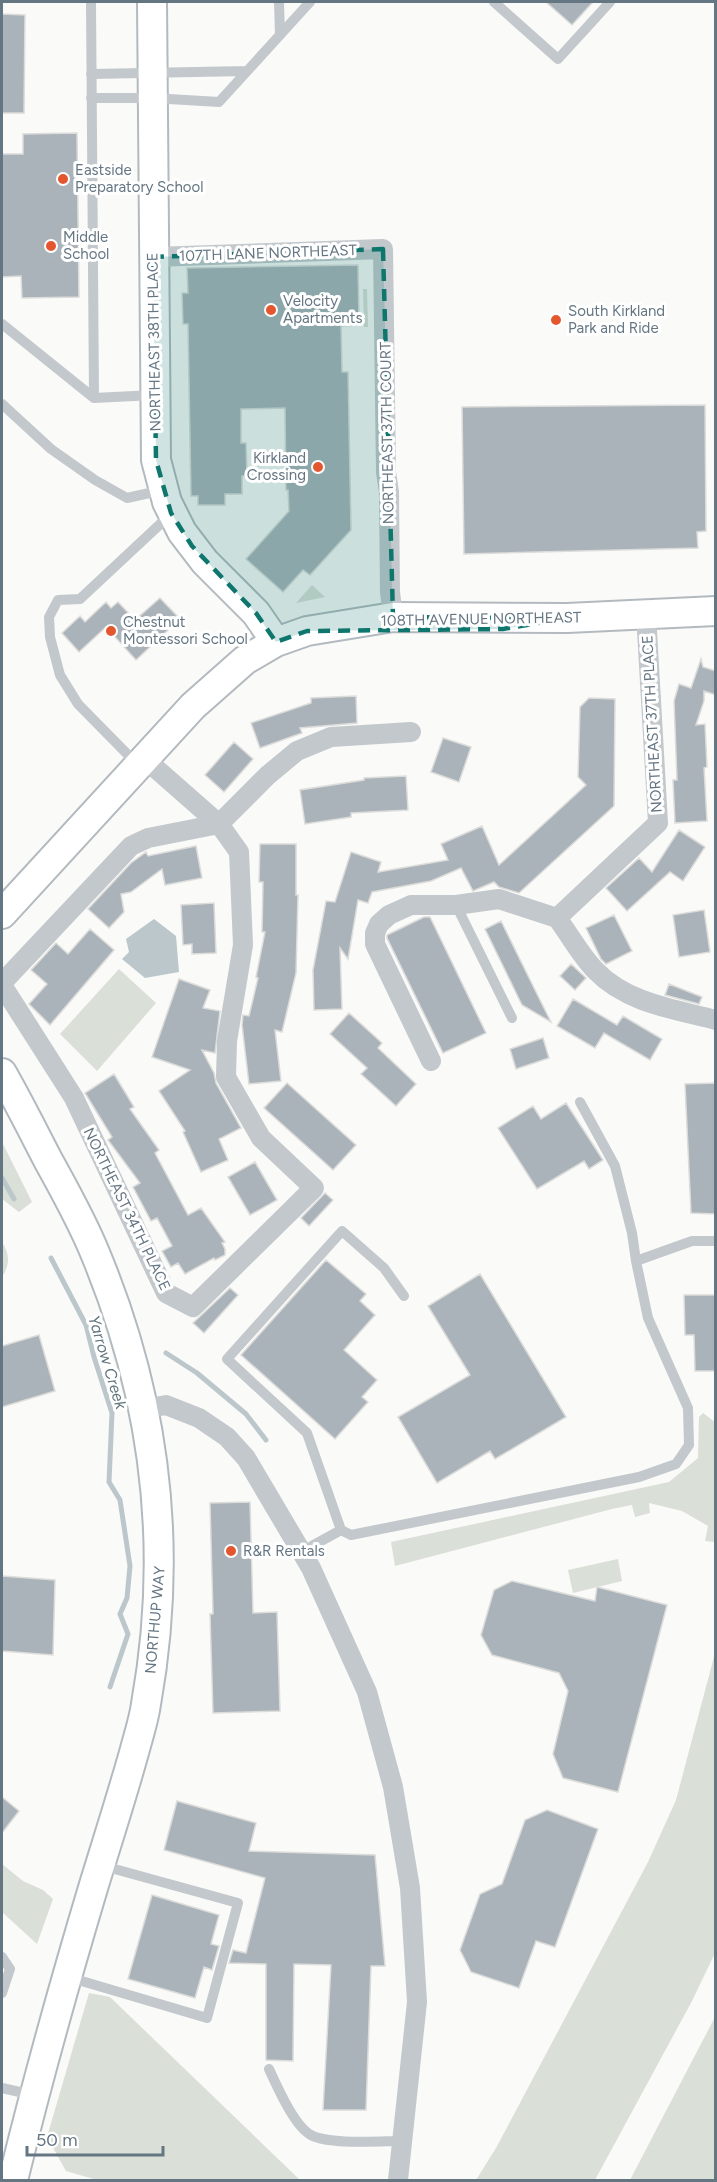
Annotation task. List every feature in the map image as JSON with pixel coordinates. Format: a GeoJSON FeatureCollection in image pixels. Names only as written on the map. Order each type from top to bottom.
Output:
{"type":"FeatureCollection","features":[{"type":"Feature","properties":{"kind":"main road","name":"NORTHEAST 38TH PLACE"},"geometry":{"type":"LineString","coordinates":[[152,2],[156,460],[167,502],[192,546],[256,613],[276,642]]}},
{"type":"Feature","properties":{"kind":"main road","name":"108TH AVENUE NORTHEAST"},"geometry":{"type":"LineString","coordinates":[[2,914],[194,706],[245,660],[276,642],[307,631],[393,617],[567,618],[716,611]]}},
{"type":"Feature","properties":{"kind":"main road"},"geometry":{"type":"LineString","coordinates":[[307,631],[375,636],[503,629],[567,618]]}},
{"type":"Feature","properties":{"kind":"main road","name":"NORTHUP WAY"},"geometry":{"type":"LineString","coordinates":[[3,1076],[74,1209],[95,1253],[121,1323],[144,1409],[156,1485],[160,1541],[159,1594],[146,1707],[126,1781],[66,1977],[13,2181]]}},
{"type":"Feature","properties":{"kind":"street","name":"107TH LANE NORTHEAST"},"geometry":{"type":"LineString","coordinates":[[153,257],[383,249]]}},
{"type":"Feature","properties":{"kind":"street","name":"NORTHEAST 37TH COURT"},"geometry":{"type":"LineString","coordinates":[[383,249],[386,472],[389,492],[390,592],[393,617]]}},
{"type":"Feature","properties":{"kind":"street","name":"NORTHEAST 37TH PLACE"},"geometry":{"type":"LineString","coordinates":[[557,918],[658,823],[646,613]]}},
{"type":"Feature","properties":{"kind":"street"},"geometry":{"type":"LineString","coordinates":[[2,984],[130,846],[148,838],[219,824],[268,775],[297,751],[331,737],[411,732]]}},
{"type":"Feature","properties":{"kind":"street"},"geometry":{"type":"LineString","coordinates":[[142,762],[219,824]]}},
{"type":"Feature","properties":{"kind":"street","name":"NORTHEAST 34TH PLACE"},"geometry":{"type":"LineString","coordinates":[[2,984],[74,1098],[166,1293],[193,1307],[314,1188],[261,1138],[226,1077],[227,1041],[243,945],[239,852],[219,824]]}},
{"type":"Feature","properties":{"kind":"street"},"geometry":{"type":"LineString","coordinates":[[431,1060],[375,944],[375,933],[379,924],[389,915],[411,905],[456,905],[499,899],[557,918],[596,971],[616,987],[634,998],[716,1020]]}},
{"type":"Feature","properties":{"kind":"street"},"geometry":{"type":"LineString","coordinates":[[144,1409],[166,1405],[199,1418],[227,1437],[246,1458],[311,1568],[367,1692],[393,1787],[410,1888],[417,2002],[399,2181]]}},
{"type":"Feature","properties":{"kind":"lane"},"geometry":{"type":"LineString","coordinates":[[91,2],[94,398]]}},
{"type":"Feature","properties":{"kind":"lane"},"geometry":{"type":"LineString","coordinates":[[279,2],[280,35]]}},
{"type":"Feature","properties":{"kind":"lane"},"geometry":{"type":"LineString","coordinates":[[91,74],[152,85],[219,102],[310,2]]}},
{"type":"Feature","properties":{"kind":"lane"},"geometry":{"type":"LineString","coordinates":[[494,2],[558,59],[610,2]]}},
{"type":"Feature","properties":{"kind":"lane"},"geometry":{"type":"LineString","coordinates":[[91,98],[152,85],[247,71]]}},
{"type":"Feature","properties":{"kind":"lane"},"geometry":{"type":"LineString","coordinates":[[2,324],[94,398],[154,395]]}},
{"type":"Feature","properties":{"kind":"lane"},"geometry":{"type":"LineString","coordinates":[[2,404],[51,449],[95,480],[127,498],[167,502]]}},
{"type":"Feature","properties":{"kind":"lane"},"geometry":{"type":"LineString","coordinates":[[142,762],[78,704],[60,675],[50,637],[49,617],[58,600],[80,599],[167,502]]}},
{"type":"Feature","properties":{"kind":"lane"},"geometry":{"type":"LineString","coordinates":[[456,905],[512,1017]]}},
{"type":"Feature","properties":{"kind":"lane"},"geometry":{"type":"LineString","coordinates":[[404,1296],[384,1268],[342,1231],[227,1359],[308,1432],[341,1530],[351,1535],[639,1476],[676,1464],[689,1445],[688,1408],[648,1318],[632,1233],[615,1166],[580,1102]]}},
{"type":"Feature","properties":{"kind":"lane"},"geometry":{"type":"LineString","coordinates":[[636,1261],[692,1241],[716,1241]]}},
{"type":"Feature","properties":{"kind":"lane"},"geometry":{"type":"LineString","coordinates":[[301,1552],[341,1530]]}},
{"type":"Feature","properties":{"kind":"lane"},"geometry":{"type":"LineString","coordinates":[[66,1977],[207,2018],[238,1903],[100,1865]]}},
{"type":"Feature","properties":{"kind":"lane"},"geometry":{"type":"LineString","coordinates":[[2,1957],[10,1969],[2,1993]]}},
{"type":"Feature","properties":{"kind":"lane"},"geometry":{"type":"LineString","coordinates":[[269,2069],[291,2114],[309,2134],[325,2139],[404,2141]]}},
{"type":"Feature","properties":{"kind":"lane"},"geometry":{"type":"LineString","coordinates":[[2,2088],[34,2095]]}},
{"type":"Feature","properties":{"kind":"highlighted area"},"geometry":{"type":"Polygon","coordinates":[[[383,249],[393,617],[567,618],[503,629],[307,631],[276,642],[256,613],[192,546],[171,513],[156,460],[153,257],[383,249]]]}},
{"type":"Feature","properties":{"kind":"shaded area"},"geometry":{"type":"Polygon","coordinates":[[[363,289],[367,289],[368,327],[364,327],[363,289]]]}},
{"type":"Feature","properties":{"kind":"shaded area"},"geometry":{"type":"Polygon","coordinates":[[[312,585],[325,597],[296,603],[312,585]]]}},
{"type":"Feature","properties":{"kind":"shaded area"},"geometry":{"type":"Polygon","coordinates":[[[154,919],[176,936],[179,972],[145,978],[122,959],[129,952],[126,939],[154,919]]]}},
{"type":"Feature","properties":{"kind":"shaded area"},"geometry":{"type":"Polygon","coordinates":[[[119,969],[156,1003],[97,1071],[60,1034],[119,969]]]}},
{"type":"Feature","properties":{"kind":"shaded area"},"geometry":{"type":"Polygon","coordinates":[[[2,1142],[32,1202],[19,1212],[2,1199],[2,1142]]]}},
{"type":"Feature","properties":{"kind":"shaded area"},"geometry":{"type":"Polygon","coordinates":[[[2,1242],[8,1260],[2,1277],[2,1242]]]}},
{"type":"Feature","properties":{"kind":"shaded area"},"geometry":{"type":"Polygon","coordinates":[[[703,1413],[715,1422],[715,1542],[705,1541],[708,1526],[682,1511],[649,1503],[650,1513],[635,1517],[632,1505],[612,1509],[395,1566],[391,1542],[669,1482],[698,1458],[699,1417],[703,1413]]]}},
{"type":"Feature","properties":{"kind":"shaded area"},"geometry":{"type":"Polygon","coordinates":[[[618,1559],[622,1581],[573,1593],[568,1570],[618,1559]]]}},
{"type":"Feature","properties":{"kind":"shaded area"},"geometry":{"type":"Polygon","coordinates":[[[715,1653],[715,1953],[692,2001],[595,2180],[476,2180],[496,2148],[648,1862],[676,1800],[715,1653]]]}},
{"type":"Feature","properties":{"kind":"shaded area"},"geometry":{"type":"Polygon","coordinates":[[[2,1864],[23,1881],[43,1890],[53,1899],[37,1944],[2,1912],[2,1864]]]}},
{"type":"Feature","properties":{"kind":"shaded area"},"geometry":{"type":"Polygon","coordinates":[[[89,1993],[110,1997],[300,2180],[97,2180],[66,2171],[47,2137],[89,1993]]]}},
{"type":"Feature","properties":{"kind":"shaded area"},"geometry":{"type":"Polygon","coordinates":[[[715,2017],[715,2180],[630,2180],[715,2017]]]}},
{"type":"Feature","properties":{"kind":"building"},"geometry":{"type":"Polygon","coordinates":[[[546,2],[593,2],[572,25],[546,2]]]}},
{"type":"Feature","properties":{"kind":"building"},"geometry":{"type":"Polygon","coordinates":[[[2,14],[25,15],[24,113],[2,113],[2,14]]]}},
{"type":"Feature","properties":{"kind":"building"},"geometry":{"type":"Polygon","coordinates":[[[77,133],[79,297],[22,298],[21,276],[2,277],[2,154],[23,154],[23,134],[77,133]]]}},
{"type":"Feature","properties":{"kind":"building","name":"Kirkland Crossing"},"geometry":{"type":"Polygon","coordinates":[[[358,265],[359,325],[341,326],[342,372],[348,372],[351,530],[310,575],[303,570],[283,592],[246,559],[289,511],[288,490],[286,490],[285,408],[241,409],[241,443],[246,443],[247,476],[242,476],[242,494],[225,494],[225,505],[198,505],[198,496],[191,496],[188,324],[183,324],[182,293],[188,293],[187,268],[358,265]]]}},
{"type":"Feature","properties":{"kind":"building"},"geometry":{"type":"Polygon","coordinates":[[[705,405],[706,531],[697,532],[698,548],[464,554],[462,407],[705,405]]]}},
{"type":"Feature","properties":{"kind":"building"},"geometry":{"type":"Polygon","coordinates":[[[160,598],[180,619],[136,660],[106,627],[79,652],[62,633],[80,616],[85,622],[106,602],[111,608],[118,602],[135,620],[160,598]]]}},
{"type":"Feature","properties":{"kind":"building"},"geometry":{"type":"Polygon","coordinates":[[[701,659],[703,667],[716,671],[716,695],[704,691],[704,701],[696,725],[705,724],[707,767],[704,768],[707,821],[675,823],[673,780],[677,780],[674,701],[679,684],[691,688],[701,659]]]}},
{"type":"Feature","properties":{"kind":"building"},"geometry":{"type":"Polygon","coordinates":[[[356,696],[357,723],[300,728],[302,733],[260,748],[251,723],[311,703],[311,698],[356,696]]]}},
{"type":"Feature","properties":{"kind":"building"},"geometry":{"type":"Polygon","coordinates":[[[589,698],[615,699],[614,806],[519,893],[499,887],[494,882],[473,891],[461,868],[431,881],[372,892],[368,903],[358,900],[348,959],[340,948],[342,1009],[314,1010],[313,970],[326,901],[335,902],[351,852],[381,862],[378,872],[448,860],[441,844],[482,826],[499,865],[586,785],[578,777],[580,707],[589,698]]]}},
{"type":"Feature","properties":{"kind":"building"},"geometry":{"type":"Polygon","coordinates":[[[443,738],[471,747],[459,782],[431,772],[443,738]]]}},
{"type":"Feature","properties":{"kind":"building"},"geometry":{"type":"Polygon","coordinates":[[[234,742],[253,759],[224,792],[205,775],[234,742]]]}},
{"type":"Feature","properties":{"kind":"building"},"geometry":{"type":"Polygon","coordinates":[[[406,776],[408,810],[351,813],[351,817],[305,824],[300,790],[364,780],[364,778],[406,776]]]}},
{"type":"Feature","properties":{"kind":"building"},"geometry":{"type":"Polygon","coordinates":[[[679,830],[705,847],[683,881],[670,872],[627,911],[606,888],[639,858],[652,872],[679,830]]]}},
{"type":"Feature","properties":{"kind":"building"},"geometry":{"type":"Polygon","coordinates":[[[260,844],[296,844],[296,895],[298,895],[296,973],[282,1032],[275,1030],[281,1081],[249,1084],[242,1025],[243,1015],[249,1016],[265,932],[262,932],[263,882],[259,882],[260,844]]]}},
{"type":"Feature","properties":{"kind":"building"},"geometry":{"type":"Polygon","coordinates":[[[196,846],[202,878],[165,885],[162,869],[131,892],[121,894],[124,912],[109,928],[88,909],[131,863],[146,852],[148,856],[196,846]]]}},
{"type":"Feature","properties":{"kind":"building"},"geometry":{"type":"Polygon","coordinates":[[[214,903],[216,953],[192,954],[192,944],[183,945],[181,905],[214,903]]]}},
{"type":"Feature","properties":{"kind":"building"},"geometry":{"type":"Polygon","coordinates":[[[704,910],[710,952],[679,957],[673,915],[704,910]]]}},
{"type":"Feature","properties":{"kind":"building"},"geometry":{"type":"Polygon","coordinates":[[[614,915],[632,951],[606,964],[601,959],[586,928],[614,915]]]}},
{"type":"Feature","properties":{"kind":"building"},"geometry":{"type":"Polygon","coordinates":[[[424,917],[430,917],[486,1033],[443,1053],[387,938],[387,935],[424,917]]]}},
{"type":"Feature","properties":{"kind":"building"},"geometry":{"type":"Polygon","coordinates":[[[501,921],[551,1022],[522,1005],[485,929],[501,921]]]}},
{"type":"Feature","properties":{"kind":"building"},"geometry":{"type":"Polygon","coordinates":[[[90,929],[114,950],[50,1025],[29,1004],[47,984],[31,970],[56,943],[68,954],[90,929]]]}},
{"type":"Feature","properties":{"kind":"building"},"geometry":{"type":"Polygon","coordinates":[[[571,964],[586,978],[575,990],[560,976],[571,964]]]}},
{"type":"Feature","properties":{"kind":"building"},"geometry":{"type":"Polygon","coordinates":[[[179,979],[210,990],[203,1008],[220,1011],[215,1053],[202,1050],[214,1073],[216,1083],[241,1128],[219,1139],[228,1160],[201,1172],[183,1132],[185,1131],[159,1091],[190,1070],[152,1057],[179,979]]]}},
{"type":"Feature","properties":{"kind":"building"},"geometry":{"type":"Polygon","coordinates":[[[669,984],[702,997],[699,1004],[665,995],[669,984]]]}},
{"type":"Feature","properties":{"kind":"building"},"geometry":{"type":"Polygon","coordinates":[[[573,999],[617,1025],[623,1016],[662,1039],[650,1060],[604,1033],[595,1048],[557,1026],[573,999]]]}},
{"type":"Feature","properties":{"kind":"building"},"geometry":{"type":"Polygon","coordinates":[[[349,1013],[382,1043],[378,1048],[416,1084],[396,1106],[361,1074],[367,1068],[330,1034],[349,1013]]]}},
{"type":"Feature","properties":{"kind":"building"},"geometry":{"type":"Polygon","coordinates":[[[543,1038],[549,1058],[516,1069],[510,1049],[543,1038]]]}},
{"type":"Feature","properties":{"kind":"building"},"geometry":{"type":"Polygon","coordinates":[[[114,1074],[134,1107],[130,1109],[159,1150],[155,1153],[188,1215],[201,1208],[225,1242],[222,1243],[225,1255],[215,1260],[214,1258],[185,1274],[178,1263],[171,1267],[162,1251],[172,1246],[157,1218],[151,1221],[133,1187],[140,1183],[108,1140],[112,1137],[85,1093],[114,1074]]]}},
{"type":"Feature","properties":{"kind":"building"},"geometry":{"type":"Polygon","coordinates":[[[287,1083],[356,1145],[333,1170],[264,1108],[287,1083]]]}},
{"type":"Feature","properties":{"kind":"building"},"geometry":{"type":"Polygon","coordinates":[[[716,1083],[716,1214],[691,1213],[685,1084],[716,1083]]]}},
{"type":"Feature","properties":{"kind":"building"},"geometry":{"type":"Polygon","coordinates":[[[566,1103],[603,1160],[589,1169],[584,1161],[537,1189],[498,1128],[533,1106],[541,1119],[566,1103]]]}},
{"type":"Feature","properties":{"kind":"building"},"geometry":{"type":"Polygon","coordinates":[[[255,1162],[277,1200],[250,1215],[228,1177],[255,1162]]]}},
{"type":"Feature","properties":{"kind":"building"},"geometry":{"type":"Polygon","coordinates":[[[325,1193],[333,1200],[309,1226],[301,1218],[325,1193]]]}},
{"type":"Feature","properties":{"kind":"building"},"geometry":{"type":"Polygon","coordinates":[[[326,1260],[366,1294],[360,1301],[375,1315],[344,1350],[377,1380],[362,1397],[368,1402],[335,1439],[241,1355],[326,1260]]]}},
{"type":"Feature","properties":{"kind":"building"},"geometry":{"type":"Polygon","coordinates":[[[480,1274],[566,1417],[495,1459],[490,1451],[437,1483],[398,1417],[470,1375],[428,1306],[480,1274]]]}},
{"type":"Feature","properties":{"kind":"building"},"geometry":{"type":"Polygon","coordinates":[[[230,1288],[238,1295],[204,1333],[193,1323],[230,1288]]]}},
{"type":"Feature","properties":{"kind":"building"},"geometry":{"type":"Polygon","coordinates":[[[684,1295],[716,1295],[716,1371],[695,1371],[694,1335],[685,1335],[684,1295]]]}},
{"type":"Feature","properties":{"kind":"building"},"geometry":{"type":"Polygon","coordinates":[[[39,1335],[55,1391],[2,1407],[2,1346],[39,1335]]]}},
{"type":"Feature","properties":{"kind":"building"},"geometry":{"type":"Polygon","coordinates":[[[250,1502],[253,1613],[277,1612],[280,1711],[213,1713],[210,1503],[250,1502]]]}},
{"type":"Feature","properties":{"kind":"building"},"geometry":{"type":"Polygon","coordinates":[[[2,1576],[55,1580],[53,1655],[2,1651],[2,1576]]]}},
{"type":"Feature","properties":{"kind":"building"},"geometry":{"type":"Polygon","coordinates":[[[512,1581],[595,1601],[597,1587],[667,1605],[618,1792],[563,1778],[553,1754],[568,1691],[559,1673],[492,1655],[481,1635],[494,1590],[512,1581]]]}},
{"type":"Feature","properties":{"kind":"building"},"geometry":{"type":"Polygon","coordinates":[[[2,1797],[19,1811],[2,1833],[2,1797]]]}},
{"type":"Feature","properties":{"kind":"building"},"geometry":{"type":"Polygon","coordinates":[[[177,1801],[256,1823],[249,1851],[375,1855],[385,1966],[371,1966],[366,2110],[323,2110],[331,1965],[294,1964],[293,2061],[266,2060],[266,1964],[229,1963],[233,1950],[246,1953],[265,1878],[164,1850],[177,1801]]]}},
{"type":"Feature","properties":{"kind":"building"},"geometry":{"type":"Polygon","coordinates":[[[547,1810],[598,1829],[555,1947],[536,1941],[519,1988],[471,1972],[460,1950],[480,1894],[502,1884],[525,1820],[547,1810]]]}},
{"type":"Feature","properties":{"kind":"building"},"geometry":{"type":"Polygon","coordinates":[[[152,1895],[219,1915],[211,1944],[219,1946],[212,1970],[204,1967],[195,1998],[128,1979],[152,1895]]]}},
{"type":"Feature","properties":{"kind":"waterway","name":"Yarrow Creek"},"geometry":{"type":"LineString","coordinates":[[2,1178],[14,1199]]}},
{"type":"Feature","properties":{"kind":"waterway","name":"Yarrow Creek"},"geometry":{"type":"LineString","coordinates":[[51,1258],[86,1325],[112,1413],[109,1482],[120,1500],[130,1566],[127,1598],[120,1614],[128,1634],[110,1687]]}},
{"type":"Feature","properties":{"kind":"waterway"},"geometry":{"type":"LineString","coordinates":[[166,1353],[197,1373],[246,1414],[266,1440]]}},
{"type":"Feature","properties":{"kind":"place","name":"Eastside Preparatory School"},"geometry":{"type":"Point","coordinates":[63,179]}},
{"type":"Feature","properties":{"kind":"place","name":"Middle School"},"geometry":{"type":"Point","coordinates":[51,246]}},
{"type":"Feature","properties":{"kind":"place","name":"Velocity Apartments"},"geometry":{"type":"Point","coordinates":[271,310]}},
{"type":"Feature","properties":{"kind":"place","name":"South Kirkland Park and Ride"},"geometry":{"type":"Point","coordinates":[556,320]}},
{"type":"Feature","properties":{"kind":"place","name":"Kirkland Crossing"},"geometry":{"type":"Point","coordinates":[318,467]}},
{"type":"Feature","properties":{"kind":"place","name":"Chestnut Montessori School"},"geometry":{"type":"Point","coordinates":[111,631]}},
{"type":"Feature","properties":{"kind":"place","name":"R&R Rentals"},"geometry":{"type":"Point","coordinates":[231,1551]}}]}
